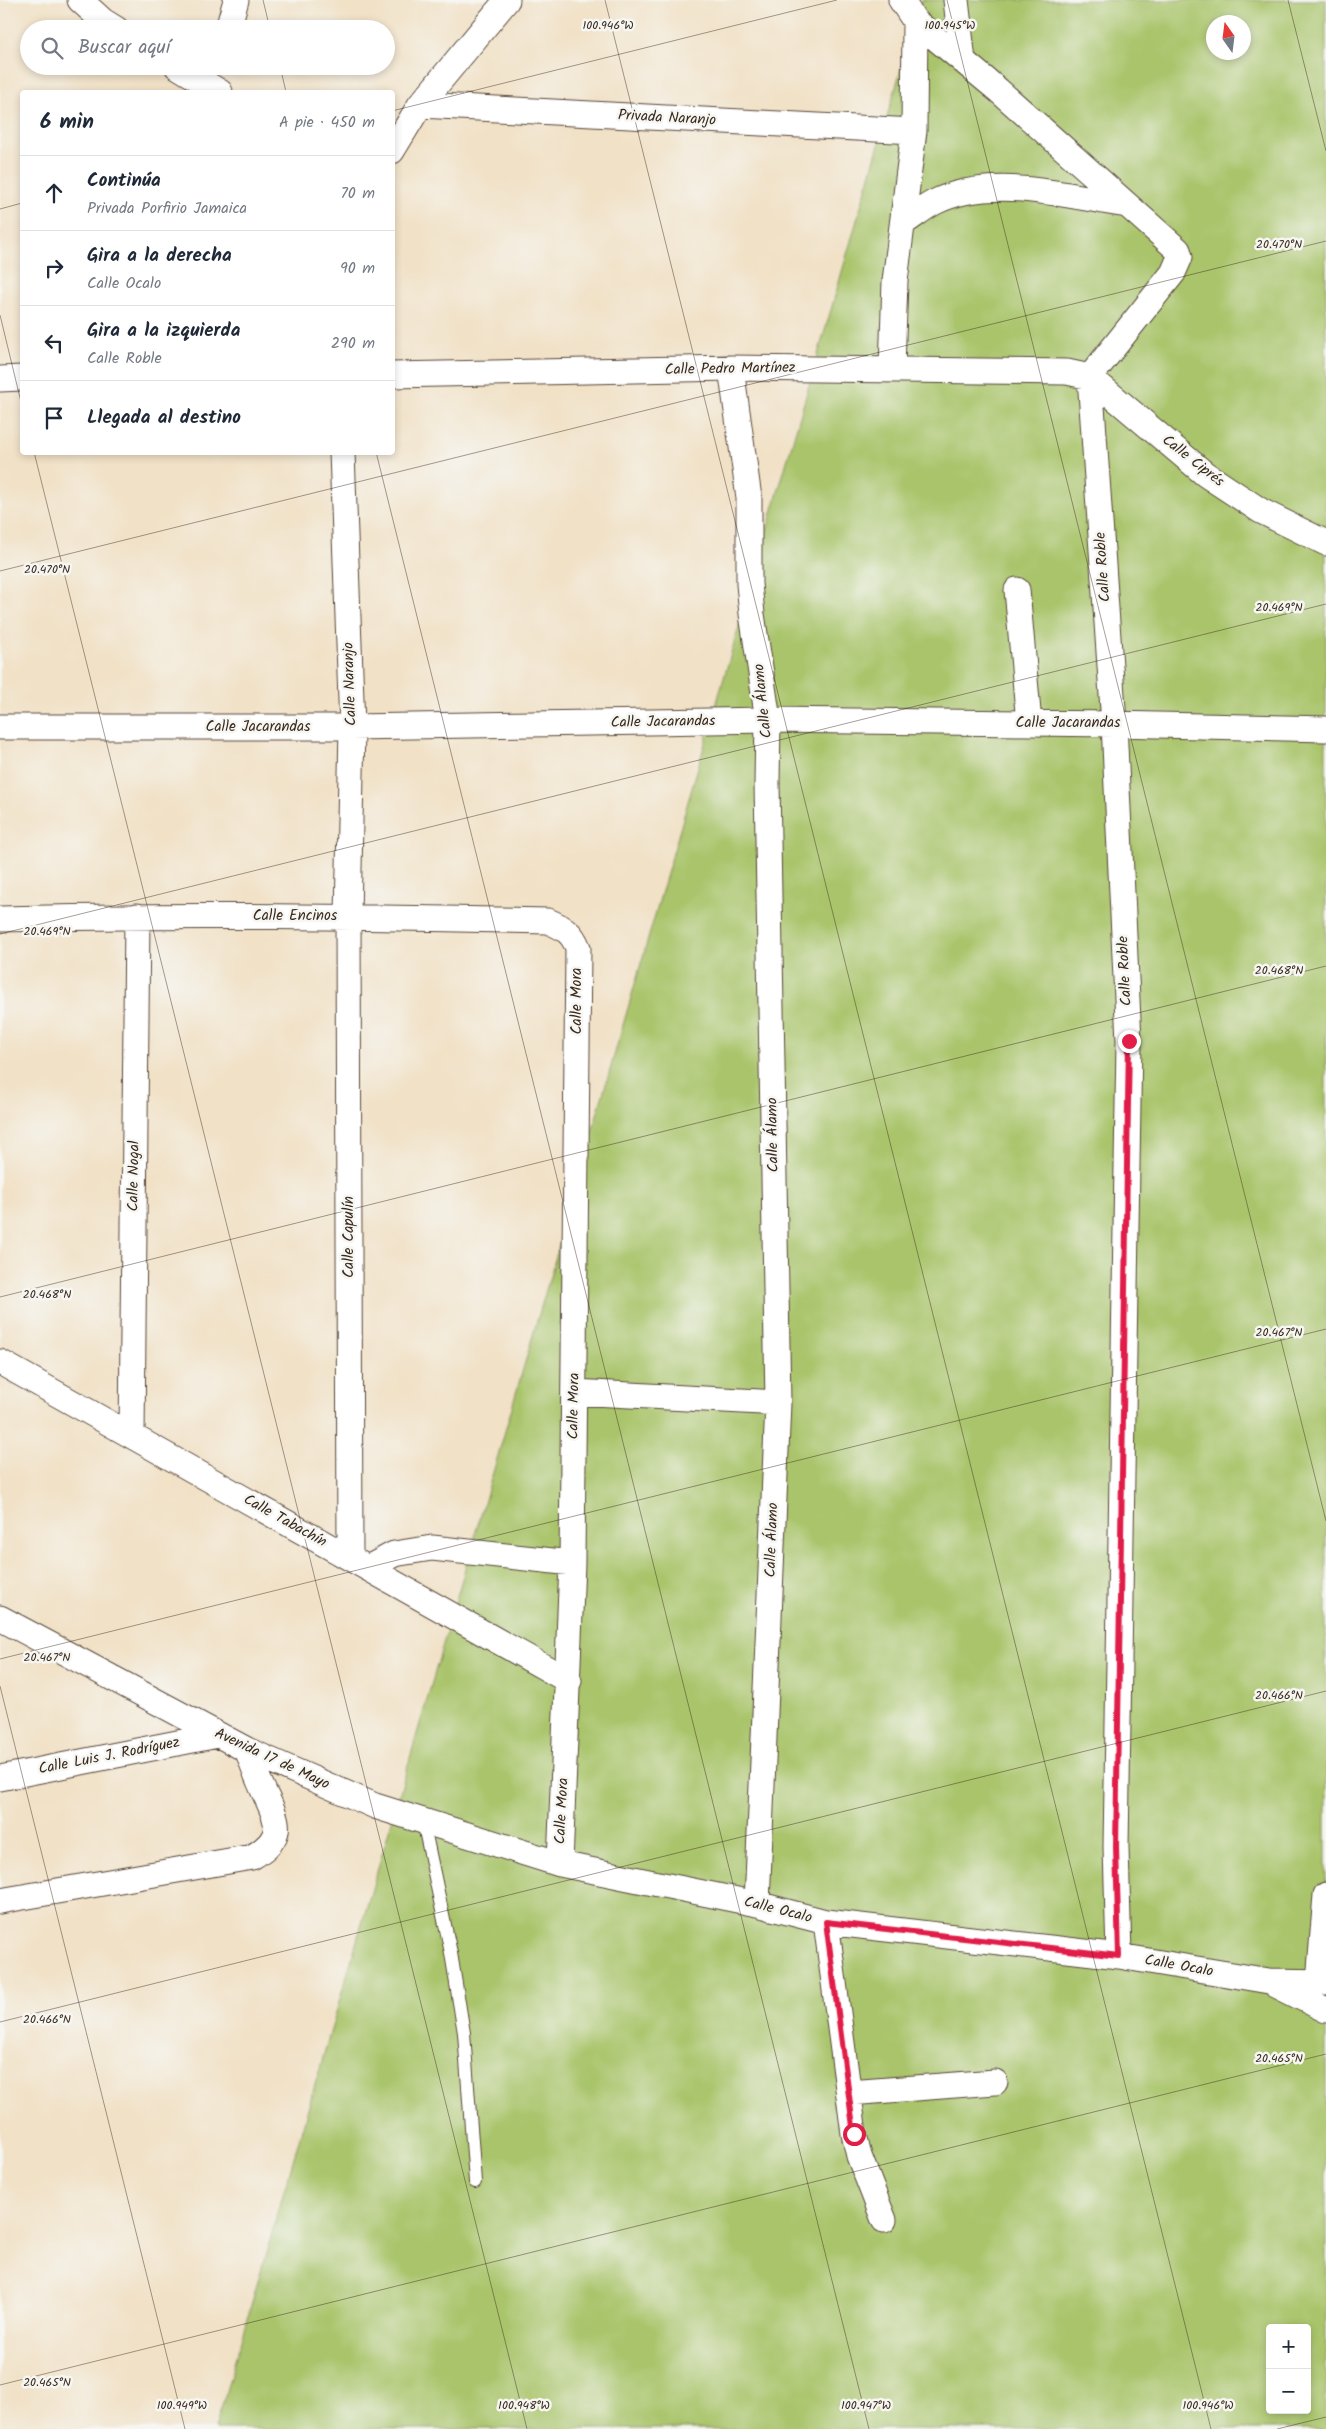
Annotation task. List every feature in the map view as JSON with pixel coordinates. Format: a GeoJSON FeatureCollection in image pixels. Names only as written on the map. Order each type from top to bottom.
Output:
{"type":"FeatureCollection","features":[{"type":"Feature","properties":{"kind":"street"},"geometry":{"type":"LineString","coordinates":[[80,0],[102,20]]}},
{"type":"Feature","properties":{"kind":"street"},"geometry":{"type":"LineString","coordinates":[[230,20],[236,0]]}},
{"type":"Feature","properties":{"kind":"street"},"geometry":{"type":"LineString","coordinates":[[395,146],[420,105],[507,0]]}},
{"type":"Feature","properties":{"kind":"street"},"geometry":{"type":"LineString","coordinates":[[956,0],[963,61]]}},
{"type":"Feature","properties":{"kind":"street"},"geometry":{"type":"LineString","coordinates":[[907,6],[963,61],[1178,250],[1180,257],[1173,273],[1078,374]]}},
{"type":"Feature","properties":{"kind":"street"},"geometry":{"type":"LineString","coordinates":[[892,368],[895,281],[914,131],[907,6]]}},
{"type":"Feature","properties":{"kind":"street"},"geometry":{"type":"LineString","coordinates":[[199,75],[216,82]]}},
{"type":"Feature","properties":{"kind":"street","name":"Privada Naranjo"},"geometry":{"type":"LineString","coordinates":[[420,105],[914,131]]}},
{"type":"Feature","properties":{"kind":"street"},"geometry":{"type":"LineString","coordinates":[[903,224],[935,202],[963,192],[991,187],[1127,204]]}},
{"type":"Feature","properties":{"kind":"street","name":"Calle Pedro Martínez"},"geometry":{"type":"LineString","coordinates":[[395,375],[731,368],[892,368],[1078,374]]}},
{"type":"Feature","properties":{"kind":"street","name":"Calle Álamo"},"geometry":{"type":"LineString","coordinates":[[731,368],[748,498],[749,584],[752,614],[768,720],[767,793],[778,1403],[757,1904]]}},
{"type":"Feature","properties":{"kind":"street","name":"Calle Ciprés"},"geometry":{"type":"LineString","coordinates":[[1078,374],[1205,474],[1261,511],[1326,543]]}},
{"type":"Feature","properties":{"kind":"street","name":"Calle Roble"},"geometry":{"type":"LineString","coordinates":[[1078,374],[1114,724],[1129,1041],[1116,1847],[1119,1956]]}},
{"type":"Feature","properties":{"kind":"street"},"geometry":{"type":"LineString","coordinates":[[0,379],[20,378]]}},
{"type":"Feature","properties":{"kind":"street","name":"Calle Naranjo"},"geometry":{"type":"LineString","coordinates":[[342,455],[352,727],[348,916]]}},
{"type":"Feature","properties":{"kind":"street"},"geometry":{"type":"LineString","coordinates":[[1017,590],[1029,723]]}},
{"type":"Feature","properties":{"kind":"street","name":"Calle Jacarandas"},"geometry":{"type":"LineString","coordinates":[[0,727],[352,727],[768,720],[1114,724],[1326,729]]}},
{"type":"Feature","properties":{"kind":"street","name":"Calle Encinos"},"geometry":{"type":"LineString","coordinates":[[0,919],[137,916],[348,916],[548,921],[565,928],[573,936],[578,948]]}},
{"type":"Feature","properties":{"kind":"street","name":"Calle Nogal"},"geometry":{"type":"LineString","coordinates":[[132,1436],[137,916]]}},
{"type":"Feature","properties":{"kind":"street","name":"Calle Capulín"},"geometry":{"type":"LineString","coordinates":[[348,916],[359,1563]]}},
{"type":"Feature","properties":{"kind":"street","name":"Calle Mora"},"geometry":{"type":"LineString","coordinates":[[560,1864],[569,1681],[572,1563],[578,948]]}},
{"type":"Feature","properties":{"kind":"street","name":"Calle Tabachín"},"geometry":{"type":"LineString","coordinates":[[0,1362],[569,1681]]}},
{"type":"Feature","properties":{"kind":"street"},"geometry":{"type":"LineString","coordinates":[[574,1392],[778,1403]]}},
{"type":"Feature","properties":{"kind":"street"},"geometry":{"type":"LineString","coordinates":[[359,1563],[394,1554],[432,1548],[572,1563]]}},
{"type":"Feature","properties":{"kind":"street","name":"Avenida 17 de Mayo"},"geometry":{"type":"LineString","coordinates":[[0,1618],[247,1750],[375,1806],[560,1864]]}},
{"type":"Feature","properties":{"kind":"street","name":"Calle Luis J. Rodríguez"},"geometry":{"type":"LineString","coordinates":[[0,1778],[218,1735]]}},
{"type":"Feature","properties":{"kind":"street"},"geometry":{"type":"LineString","coordinates":[[0,1902],[252,1857],[266,1848],[273,1839],[278,1824],[247,1750]]}},
{"type":"Feature","properties":{"kind":"street","name":"Calle Ocalo"},"geometry":{"type":"LineString","coordinates":[[560,1864],[757,1904],[826,1922],[1119,1956],[1269,1981],[1322,1982]]}},
{"type":"Feature","properties":{"kind":"street"},"geometry":{"type":"LineString","coordinates":[[1322,1982],[1326,1895]]}},
{"type":"Feature","properties":{"kind":"street"},"geometry":{"type":"LineString","coordinates":[[826,1922],[854,2134],[859,2156],[884,2220]]}},
{"type":"Feature","properties":{"kind":"street"},"geometry":{"type":"LineString","coordinates":[[1269,1981],[1326,2010]]}},
{"type":"Feature","properties":{"kind":"street"},"geometry":{"type":"LineString","coordinates":[[849,2093],[995,2082]]}},
{"type":"Feature","properties":{"kind":"lane"},"geometry":{"type":"LineString","coordinates":[[423,1821],[451,1953],[464,2033],[475,2182]]}},
{"type":"Feature","properties":{"kind":"green space"},"geometry":{"type":"Polygon","coordinates":[[[921,0],[1326,0],[1326,2429],[215,2429],[921,0]]]}},
{"type":"Feature","properties":{"kind":"route"},"geometry":{"type":"LineString","coordinates":[[854,2134],[826,1922],[1119,1956],[1116,1847],[1129,1041]]}}]}
